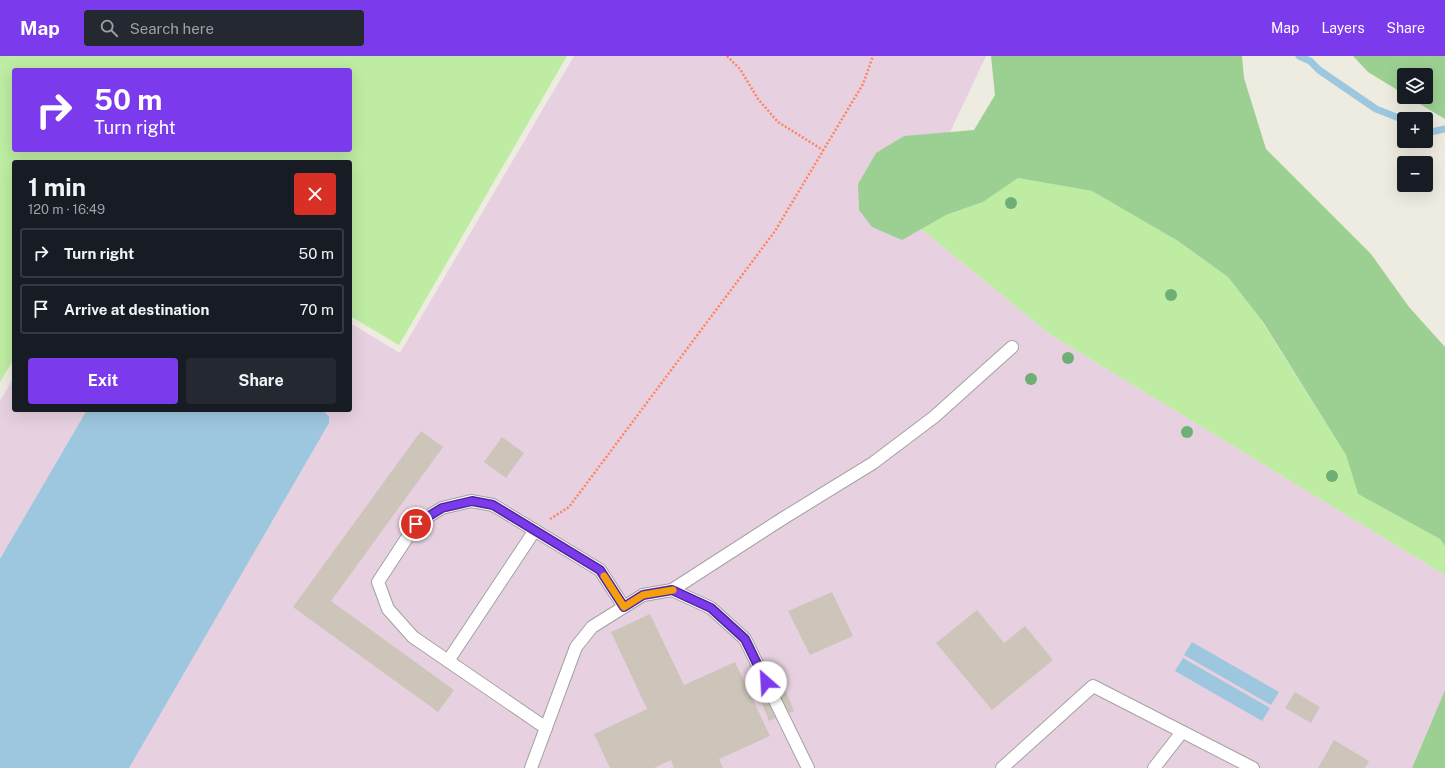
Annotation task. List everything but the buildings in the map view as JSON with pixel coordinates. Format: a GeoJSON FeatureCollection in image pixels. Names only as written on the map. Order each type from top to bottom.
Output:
{"type":"FeatureCollection","features":[{"type":"Feature","properties":{"kind":"lane"},"geometry":{"type":"LineString","coordinates":[[531,768],[576,647],[592,627],[643,595],[672,590],[775,523],[873,463],[934,417],[1012,347]]}},
{"type":"Feature","properties":{"kind":"lane"},"geometry":{"type":"LineString","coordinates":[[546,728],[413,637],[388,610],[378,582],[416,524],[442,508],[472,501],[493,505],[600,570],[624,607]]}},
{"type":"Feature","properties":{"kind":"lane"},"geometry":{"type":"LineString","coordinates":[[448,661],[535,530]]}},
{"type":"Feature","properties":{"kind":"lane"},"geometry":{"type":"LineString","coordinates":[[672,590],[711,608],[745,639],[808,768]]}},
{"type":"Feature","properties":{"kind":"lane"},"geometry":{"type":"LineString","coordinates":[[1002,768],[1093,686],[1253,768]]}},
{"type":"Feature","properties":{"kind":"lane"},"geometry":{"type":"LineString","coordinates":[[1154,768],[1182,732]]}},
{"type":"Feature","properties":{"kind":"path"},"geometry":{"type":"LineString","coordinates":[[727,56],[740,69],[758,99],[778,122],[823,150]]}},
{"type":"Feature","properties":{"kind":"path"},"geometry":{"type":"LineString","coordinates":[[535,530],[568,507],[775,231],[862,84],[873,56]]}},
{"type":"Feature","properties":{"kind":"shaded area"},"geometry":{"type":"Polygon","coordinates":[[[574,56],[986,56],[909,219],[1051,335],[1445,575],[1445,690],[1412,768],[0,768],[0,401],[12,380],[12,412],[352,412],[352,324],[400,353],[574,56]]]}},
{"type":"Feature","properties":{"kind":"green space"},"geometry":{"type":"Polygon","coordinates":[[[0,56],[567,56],[399,345],[352,317],[352,160],[12,160],[12,362],[0,382],[0,56]]]}},
{"type":"Feature","properties":{"kind":"green space"},"geometry":{"type":"Polygon","coordinates":[[[991,56],[1242,56],[1244,78],[1266,149],[1371,254],[1409,307],[1445,347],[1445,546],[1440,539],[1358,494],[1346,455],[1263,322],[1228,277],[1178,241],[1092,191],[1018,178],[983,202],[946,215],[902,240],[872,227],[859,210],[858,184],[876,153],[904,136],[974,130],[995,95],[991,56]]]}},
{"type":"Feature","properties":{"kind":"green space"},"geometry":{"type":"Polygon","coordinates":[[[1353,56],[1445,56],[1445,119],[1420,104],[1433,104],[1433,68],[1397,68],[1397,90],[1368,72],[1353,56]]]}},
{"type":"Feature","properties":{"kind":"green space"},"geometry":{"type":"Polygon","coordinates":[[[1018,178],[1092,191],[1178,241],[1228,277],[1259,317],[1346,455],[1358,494],[1440,539],[1445,546],[1445,575],[1051,335],[920,228],[946,215],[983,202],[1018,178]]]}},
{"type":"Feature","properties":{"kind":"green space"},"geometry":{"type":"Polygon","coordinates":[[[1445,690],[1445,768],[1412,768],[1445,690]]]}},
{"type":"Feature","properties":{"kind":"water"},"geometry":{"type":"Polygon","coordinates":[[[86,412],[325,412],[329,417],[329,423],[129,768],[0,768],[0,559],[86,412]]]}},
{"type":"Feature","properties":{"kind":"water"},"geometry":{"type":"Polygon","coordinates":[[[1192,642],[1279,692],[1271,705],[1184,655],[1192,642]]]}},
{"type":"Feature","properties":{"kind":"water"},"geometry":{"type":"Polygon","coordinates":[[[1183,658],[1270,708],[1262,721],[1175,671],[1183,658]]]}},
{"type":"Feature","properties":{"kind":"waterway"},"geometry":{"type":"LineString","coordinates":[[1299,56],[1310,61],[1319,70],[1376,109],[1397,117]]}},
{"type":"Feature","properties":{"kind":"waterway"},"geometry":{"type":"LineString","coordinates":[[1433,132],[1445,129]]}},
{"type":"Feature","properties":{"kind":"slow traffic"},"geometry":{"type":"LineString","coordinates":[[604,576],[624,607],[643,595],[673,590]]}},
{"type":"Feature","properties":{"kind":"route"},"geometry":{"type":"LineString","coordinates":[[416,524],[442,508],[472,501],[493,505],[600,570],[624,607],[643,595],[672,590],[711,608],[745,639],[766,682]]}}]}
